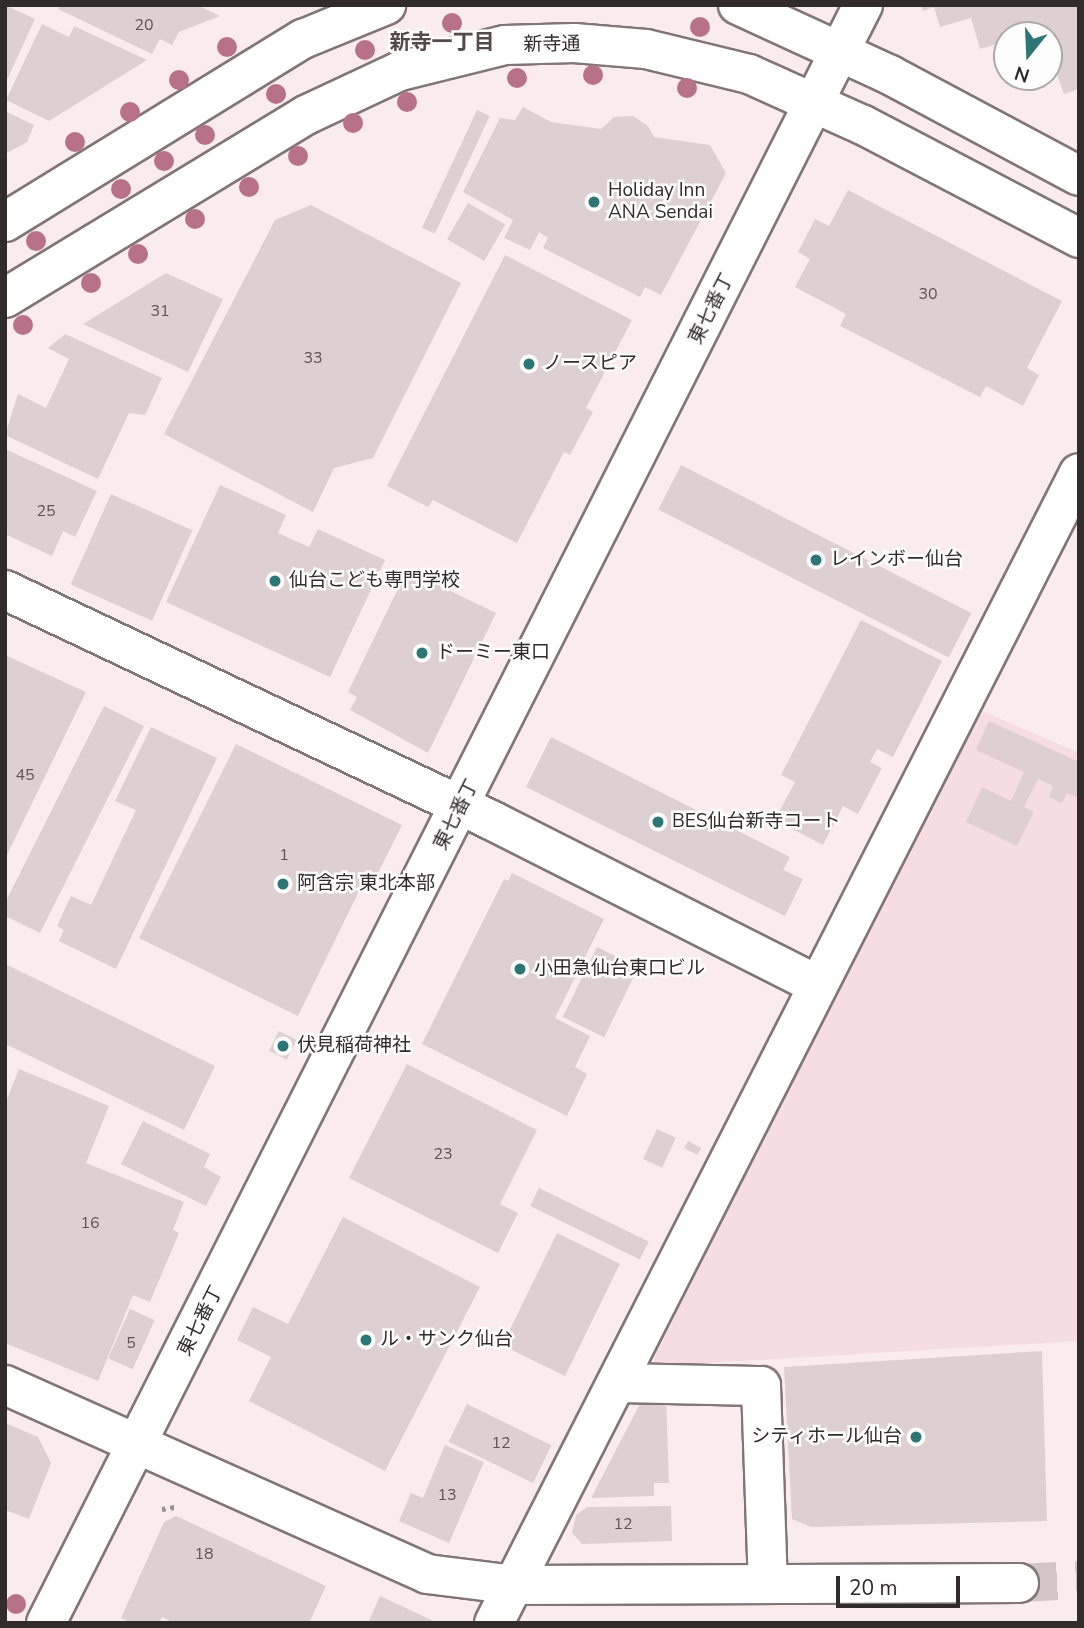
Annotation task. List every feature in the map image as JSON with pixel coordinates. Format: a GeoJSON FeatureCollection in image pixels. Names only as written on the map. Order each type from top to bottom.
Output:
{"type":"FeatureCollection","features":[{"type":"Feature","properties":{"kind":"street"},"geometry":{"type":"LineString","coordinates":[[5,222],[303,39],[386,5]]}},
{"type":"Feature","properties":{"kind":"street"},"geometry":{"type":"LineString","coordinates":[[738,5],[840,51],[1079,176]]}},
{"type":"Feature","properties":{"kind":"street","name":"東七番丁"},"geometry":{"type":"LineString","coordinates":[[46,1623],[139,1445],[863,5]]}},
{"type":"Feature","properties":{"kind":"street","name":"新寺通"},"geometry":{"type":"LineString","coordinates":[[5,298],[306,115],[400,71],[505,46],[574,43],[646,49],[749,74],[815,102],[1079,238]]}},
{"type":"Feature","properties":{"kind":"street"},"geometry":{"type":"LineString","coordinates":[[494,1623],[618,1382],[816,984],[1079,473]]}},
{"type":"Feature","properties":{"kind":"street"},"geometry":{"type":"LineString","coordinates":[[5,590],[461,806],[816,984]]}},
{"type":"Feature","properties":{"kind":"street"},"geometry":{"type":"LineString","coordinates":[[618,1382],[761,1386],[768,1584]]}},
{"type":"Feature","properties":{"kind":"street"},"geometry":{"type":"LineString","coordinates":[[5,1385],[427,1574],[515,1585],[1018,1583]]}},
{"type":"Feature","properties":{"kind":"shaded area"},"geometry":{"type":"Polygon","coordinates":[[[978,709],[1079,753],[1079,1341],[655,1366],[654,1358],[978,709]]]}},
{"type":"Feature","properties":{"kind":"building"},"geometry":{"type":"Polygon","coordinates":[[[5,5],[35,19],[5,84],[5,5]]]}},
{"type":"Feature","properties":{"kind":"building"},"geometry":{"type":"Polygon","coordinates":[[[60,5],[197,5],[220,16],[179,32],[172,45],[160,39],[152,54],[58,9],[60,5]]]}},
{"type":"Feature","properties":{"kind":"building"},"geometry":{"type":"Polygon","coordinates":[[[921,5],[1079,5],[1079,89],[1064,94],[1063,91],[1063,21],[993,21],[993,45],[980,49],[971,18],[940,27],[934,7],[923,11],[921,5]]]}},
{"type":"Feature","properties":{"kind":"building"},"geometry":{"type":"Polygon","coordinates":[[[42,24],[69,37],[74,26],[147,60],[49,121],[6,100],[42,24]]]}},
{"type":"Feature","properties":{"kind":"building","name":"Holiday Inn ANA Sendai"},"geometry":{"type":"Polygon","coordinates":[[[523,107],[551,122],[601,129],[614,117],[633,116],[648,126],[654,137],[710,145],[726,173],[661,295],[645,287],[640,297],[543,248],[548,238],[539,232],[530,250],[504,238],[513,220],[463,192],[500,118],[515,120],[523,107]]]}},
{"type":"Feature","properties":{"kind":"building"},"geometry":{"type":"Polygon","coordinates":[[[477,110],[490,116],[435,234],[422,228],[477,110]]]}},
{"type":"Feature","properties":{"kind":"building"},"geometry":{"type":"Polygon","coordinates":[[[5,111],[34,125],[27,142],[5,154],[5,111]]]}},
{"type":"Feature","properties":{"kind":"building"},"geometry":{"type":"Polygon","coordinates":[[[848,190],[1062,301],[1027,368],[1039,375],[1023,406],[986,386],[980,397],[840,326],[846,314],[795,287],[810,259],[798,252],[815,219],[829,226],[848,190]]]}},
{"type":"Feature","properties":{"kind":"building"},"geometry":{"type":"Polygon","coordinates":[[[468,203],[505,225],[484,261],[447,239],[468,203]]]}},
{"type":"Feature","properties":{"kind":"building"},"geometry":{"type":"Polygon","coordinates":[[[311,205],[461,283],[373,458],[334,468],[313,512],[164,434],[275,220],[311,205]]]}},
{"type":"Feature","properties":{"kind":"building","name":"ノースピア"},"geometry":{"type":"Polygon","coordinates":[[[505,255],[632,320],[586,408],[593,412],[570,455],[564,452],[517,543],[433,500],[428,507],[387,486],[505,255]]]}},
{"type":"Feature","properties":{"kind":"building"},"geometry":{"type":"Polygon","coordinates":[[[166,273],[223,299],[188,372],[83,324],[166,273]]]}},
{"type":"Feature","properties":{"kind":"building"},"geometry":{"type":"Polygon","coordinates":[[[65,334],[162,378],[145,415],[129,413],[98,479],[5,435],[18,394],[46,408],[69,359],[48,348],[65,334]]]}},
{"type":"Feature","properties":{"kind":"building"},"geometry":{"type":"Polygon","coordinates":[[[5,449],[97,491],[75,537],[63,531],[52,556],[5,534],[5,449]]]}},
{"type":"Feature","properties":{"kind":"building","name":"レインボー仙台"},"geometry":{"type":"Polygon","coordinates":[[[681,465],[971,613],[949,658],[658,510],[681,465]]]}},
{"type":"Feature","properties":{"kind":"building"},"geometry":{"type":"Polygon","coordinates":[[[220,485],[286,515],[278,533],[309,547],[318,529],[385,560],[330,677],[166,602],[220,485]]]}},
{"type":"Feature","properties":{"kind":"building"},"geometry":{"type":"Polygon","coordinates":[[[111,494],[192,530],[152,621],[71,584],[111,494]]]}},
{"type":"Feature","properties":{"kind":"building","name":"ドーミー東口"},"geometry":{"type":"Polygon","coordinates":[[[407,570],[496,613],[428,753],[350,710],[357,697],[348,692],[407,570]]]}},
{"type":"Feature","properties":{"kind":"building"},"geometry":{"type":"Polygon","coordinates":[[[861,620],[942,661],[893,757],[877,749],[870,762],[882,768],[858,814],[843,806],[823,845],[775,820],[795,782],[781,775],[861,620]]]}},
{"type":"Feature","properties":{"kind":"building"},"geometry":{"type":"Polygon","coordinates":[[[5,655],[86,692],[5,859],[5,655]]]}},
{"type":"Feature","properties":{"kind":"building"},"geometry":{"type":"Polygon","coordinates":[[[104,706],[144,726],[40,933],[5,916],[5,903],[104,706]]]}},
{"type":"Feature","properties":{"kind":"building"},"geometry":{"type":"Polygon","coordinates":[[[989,721],[1079,762],[1079,798],[1067,793],[1062,803],[1049,797],[1053,786],[1038,779],[1024,807],[1034,812],[1017,846],[966,822],[982,787],[1011,801],[1024,772],[976,750],[989,721]]]}},
{"type":"Feature","properties":{"kind":"building"},"geometry":{"type":"Polygon","coordinates":[[[151,727],[217,758],[116,969],[59,941],[64,930],[57,926],[71,896],[91,905],[136,810],[115,801],[151,727]]]}},
{"type":"Feature","properties":{"kind":"building","name":"BES仙台新寺コート"},"geometry":{"type":"Polygon","coordinates":[[[551,737],[790,857],[783,870],[803,879],[785,916],[526,787],[551,737]]]}},
{"type":"Feature","properties":{"kind":"building"},"geometry":{"type":"Polygon","coordinates":[[[236,744],[402,825],[370,889],[362,885],[298,1016],[139,938],[236,744]]]}},
{"type":"Feature","properties":{"kind":"building","name":"小田急仙台東口ビル"},"geometry":{"type":"Polygon","coordinates":[[[512,873],[604,919],[555,1018],[590,1036],[575,1067],[587,1074],[567,1116],[422,1044],[504,879],[508,881],[512,873]]]}},
{"type":"Feature","properties":{"kind":"building"},"geometry":{"type":"Polygon","coordinates":[[[597,947],[638,967],[604,1037],[563,1017],[597,947]]]}},
{"type":"Feature","properties":{"kind":"building"},"geometry":{"type":"Polygon","coordinates":[[[5,964],[215,1066],[184,1130],[5,1044],[5,964]]]}},
{"type":"Feature","properties":{"kind":"building"},"geometry":{"type":"Polygon","coordinates":[[[279,1031],[297,1040],[287,1060],[269,1051],[279,1031]]]}},
{"type":"Feature","properties":{"kind":"building"},"geometry":{"type":"Polygon","coordinates":[[[407,1064],[537,1130],[500,1204],[518,1213],[498,1253],[349,1178],[407,1064]]]}},
{"type":"Feature","properties":{"kind":"building"},"geometry":{"type":"Polygon","coordinates":[[[19,1069],[109,1106],[86,1163],[184,1202],[173,1230],[179,1233],[150,1302],[133,1295],[98,1381],[5,1343],[5,1104],[19,1069]]]}},
{"type":"Feature","properties":{"kind":"building"},"geometry":{"type":"Polygon","coordinates":[[[143,1121],[210,1154],[204,1167],[221,1177],[206,1206],[121,1164],[143,1121]]]}},
{"type":"Feature","properties":{"kind":"building"},"geometry":{"type":"Polygon","coordinates":[[[657,1129],[676,1138],[662,1168],[643,1159],[657,1129]]]}},
{"type":"Feature","properties":{"kind":"building"},"geometry":{"type":"Polygon","coordinates":[[[688,1141],[701,1148],[697,1155],[684,1148],[688,1141]]]}},
{"type":"Feature","properties":{"kind":"building"},"geometry":{"type":"Polygon","coordinates":[[[539,1188],[649,1241],[640,1259],[530,1206],[539,1188]]]}},
{"type":"Feature","properties":{"kind":"building","name":"ル・サンク仙台"},"geometry":{"type":"Polygon","coordinates":[[[343,1217],[480,1287],[385,1471],[249,1401],[271,1357],[237,1340],[253,1307],[288,1324],[343,1217]]]}},
{"type":"Feature","properties":{"kind":"building"},"geometry":{"type":"Polygon","coordinates":[[[557,1233],[620,1264],[565,1376],[502,1345],[557,1233]]]}},
{"type":"Feature","properties":{"kind":"building"},"geometry":{"type":"Polygon","coordinates":[[[130,1309],[155,1320],[133,1369],[108,1358],[130,1309]]]}},
{"type":"Feature","properties":{"kind":"building","name":"シティホール仙台"},"geometry":{"type":"Polygon","coordinates":[[[1042,1351],[1047,1521],[811,1527],[792,1519],[784,1367],[1042,1351]]]}},
{"type":"Feature","properties":{"kind":"building"},"geometry":{"type":"Polygon","coordinates":[[[645,1394],[666,1394],[669,1483],[654,1483],[654,1496],[591,1498],[645,1394]]]}},
{"type":"Feature","properties":{"kind":"building"},"geometry":{"type":"Polygon","coordinates":[[[467,1404],[551,1445],[533,1483],[449,1442],[467,1404]]]}},
{"type":"Feature","properties":{"kind":"building"},"geometry":{"type":"Polygon","coordinates":[[[5,1423],[38,1437],[51,1463],[29,1519],[5,1510],[5,1423]]]}},
{"type":"Feature","properties":{"kind":"building"},"geometry":{"type":"Polygon","coordinates":[[[445,1445],[484,1462],[449,1543],[399,1521],[411,1493],[423,1498],[445,1445]]]}},
{"type":"Feature","properties":{"kind":"building"},"geometry":{"type":"Polygon","coordinates":[[[671,1506],[672,1541],[582,1544],[572,1533],[576,1515],[587,1507],[671,1506]]]}},
{"type":"Feature","properties":{"kind":"building"},"geometry":{"type":"Polygon","coordinates":[[[176,1516],[326,1586],[309,1623],[174,1623],[162,1617],[159,1623],[131,1623],[121,1618],[164,1522],[176,1516]]]}},
{"type":"Feature","properties":{"kind":"building"},"geometry":{"type":"Polygon","coordinates":[[[380,1596],[438,1623],[368,1623],[380,1596]]]}},
{"type":"Feature","properties":{"kind":"tunnel"},"geometry":{"type":"LineString","coordinates":[[1019,1583],[1079,1580]]}},
{"type":"Feature","properties":{"kind":"place","name":"Holiday Inn ANA Sendai"},"geometry":{"type":"Point","coordinates":[594,202]}},
{"type":"Feature","properties":{"kind":"place","name":"ノースピア"},"geometry":{"type":"Point","coordinates":[529,364]}},
{"type":"Feature","properties":{"kind":"place","name":"レインボー仙台"},"geometry":{"type":"Point","coordinates":[816,560]}},
{"type":"Feature","properties":{"kind":"place","name":"仙台こども専門学校"},"geometry":{"type":"Point","coordinates":[275,581]}},
{"type":"Feature","properties":{"kind":"place","name":"ドーミー東口"},"geometry":{"type":"Point","coordinates":[422,653]}},
{"type":"Feature","properties":{"kind":"place","name":"BES仙台新寺コート"},"geometry":{"type":"Point","coordinates":[658,822]}},
{"type":"Feature","properties":{"kind":"place","name":"阿含宗 東北本部"},"geometry":{"type":"Point","coordinates":[283,884]}},
{"type":"Feature","properties":{"kind":"place","name":"小田急仙台東口ビル"},"geometry":{"type":"Point","coordinates":[520,969]}},
{"type":"Feature","properties":{"kind":"place","name":"伏見稲荷神社"},"geometry":{"type":"Point","coordinates":[283,1046]}},
{"type":"Feature","properties":{"kind":"place","name":"ル・サンク仙台"},"geometry":{"type":"Point","coordinates":[366,1340]}},
{"type":"Feature","properties":{"kind":"place","name":"シティホール仙台"},"geometry":{"type":"Point","coordinates":[916,1437]}},
{"type":"Feature","properties":{"kind":"district","name":"新寺一丁目"},"geometry":{"type":"Point","coordinates":[442,42]}}]}
